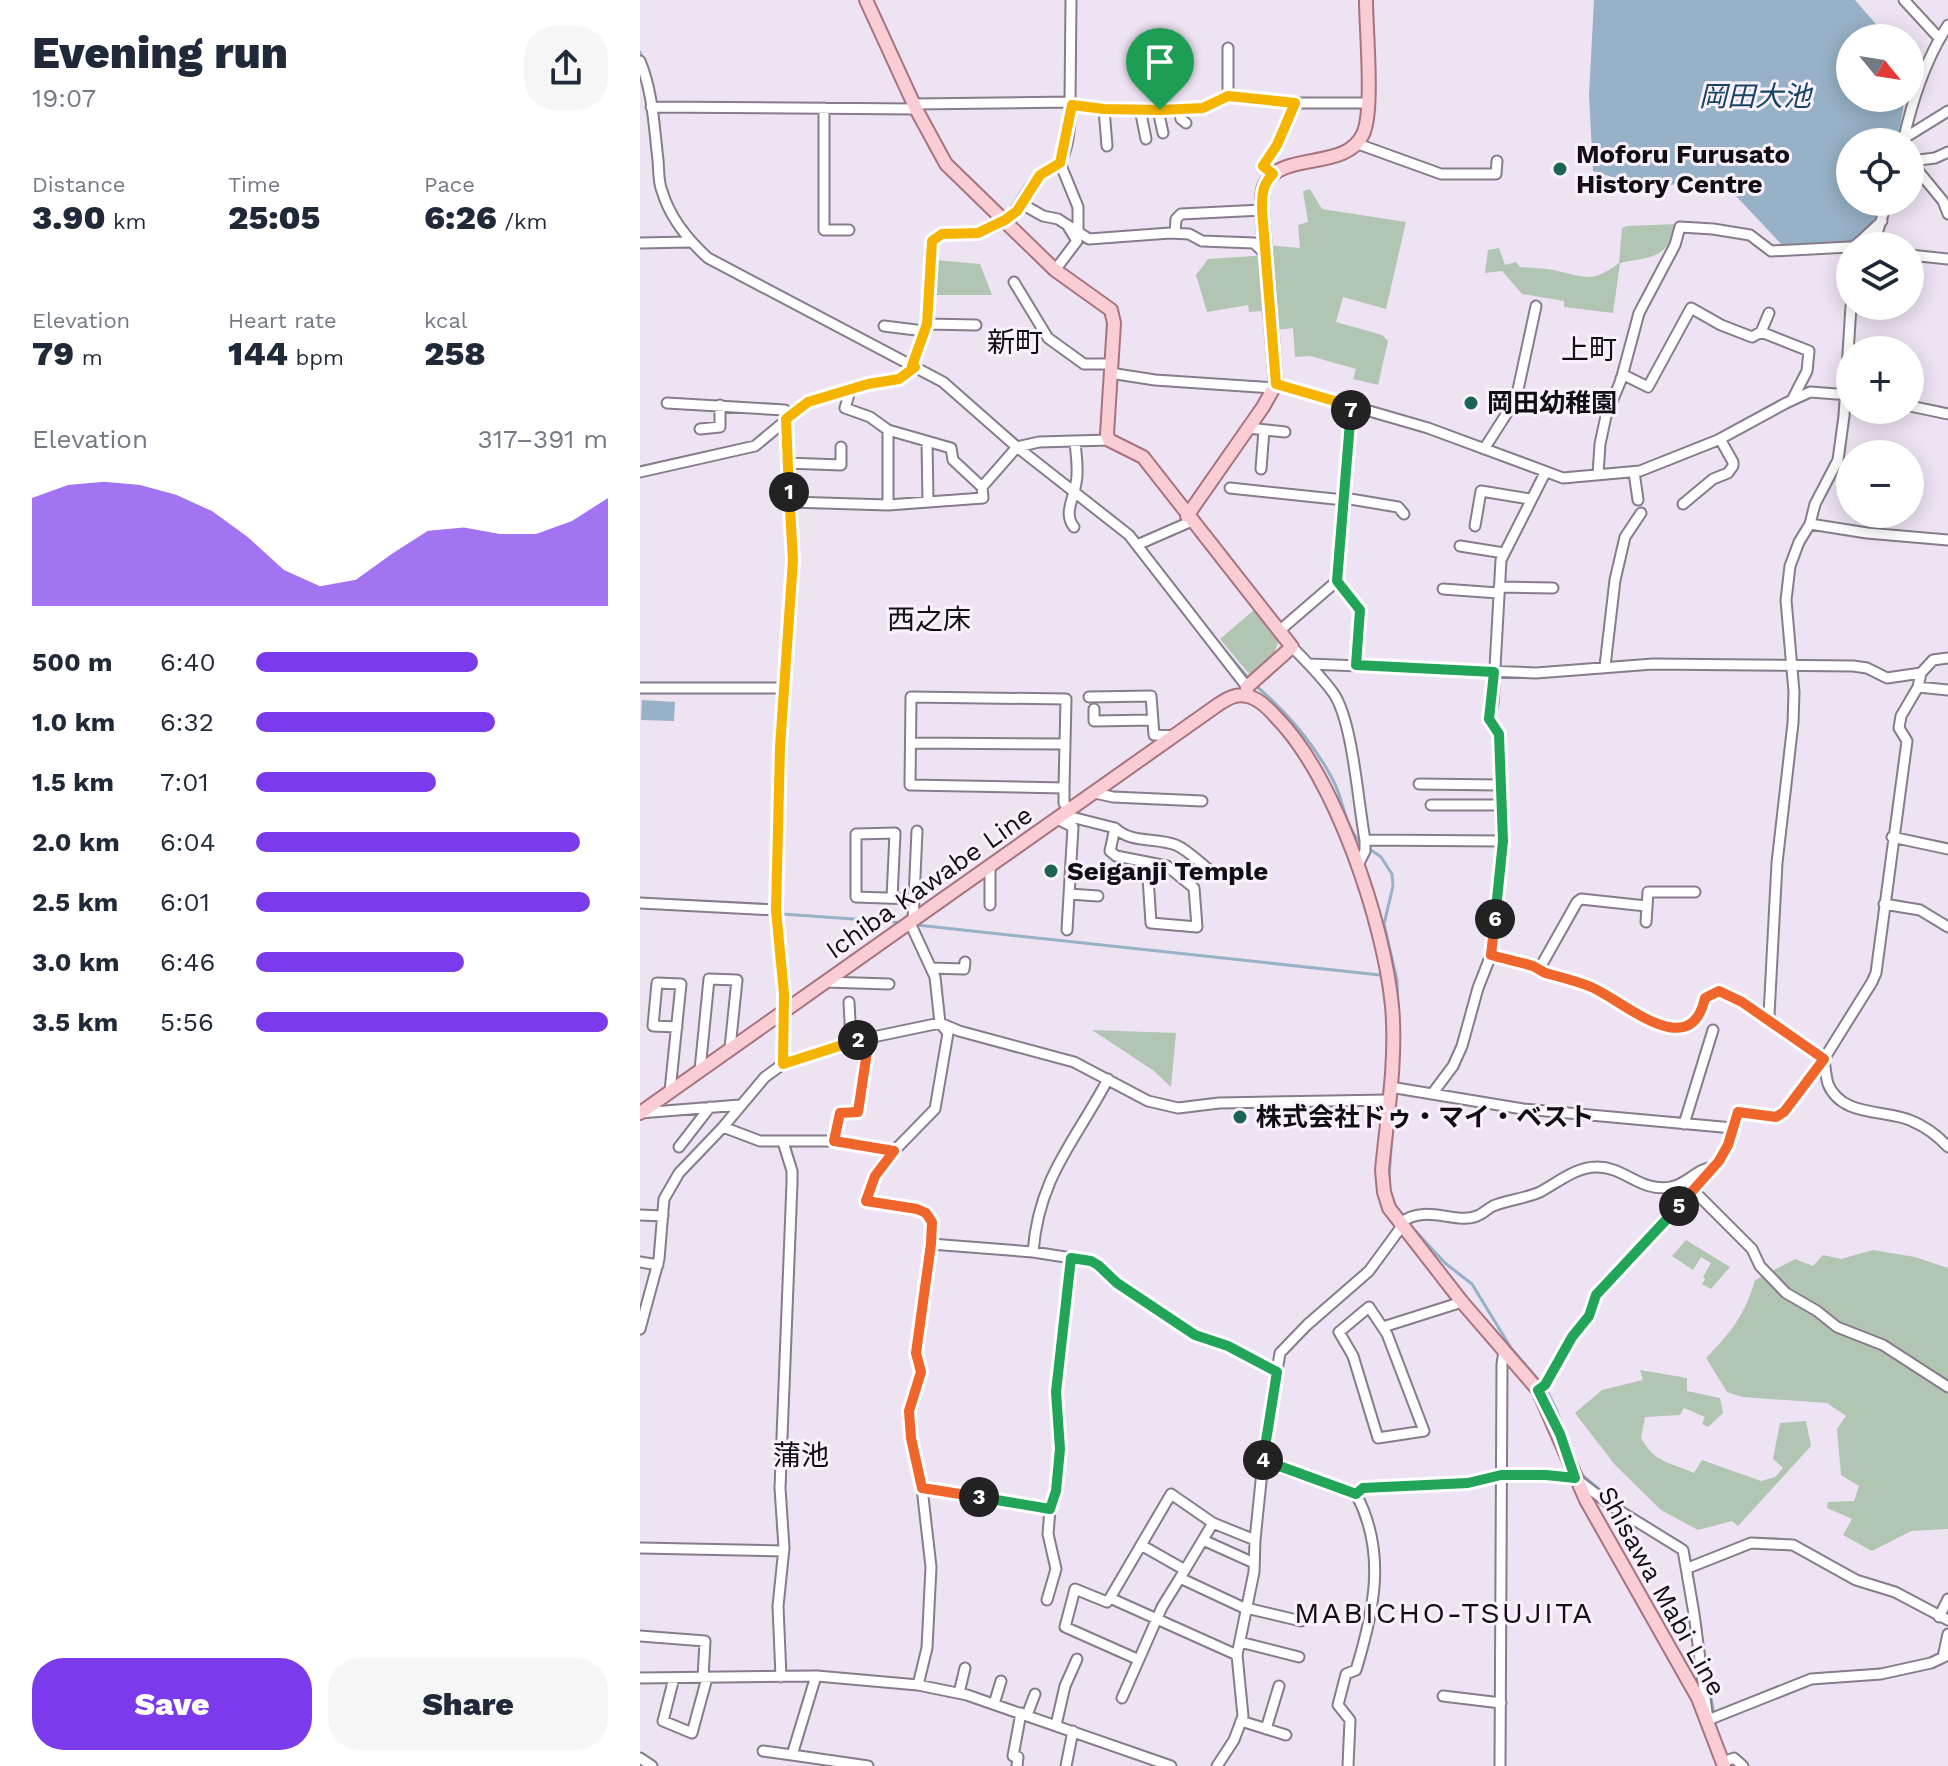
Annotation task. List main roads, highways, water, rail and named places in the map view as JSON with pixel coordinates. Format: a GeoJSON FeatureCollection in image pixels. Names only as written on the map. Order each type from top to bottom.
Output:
{"type":"FeatureCollection","features":[{"type":"Feature","properties":{"kind":"main road"},"geometry":{"type":"LineString","coordinates":[[866,0],[915,106],[946,164],[1055,270],[1111,310],[1114,323],[1109,440],[1143,457],[1292,647],[1247,692]]}},
{"type":"Feature","properties":{"kind":"main road"},"geometry":{"type":"LineString","coordinates":[[1190,518],[1275,386],[1262,210],[1262,192],[1266,181],[1285,168],[1336,155],[1358,144],[1367,121],[1366,0]]}},
{"type":"Feature","properties":{"kind":"main road","name":"Ichiba Kawabe Line"},"geometry":{"type":"LineString","coordinates":[[640,1113],[1229,698],[1247,692]]}},
{"type":"Feature","properties":{"kind":"main road","name":"Shisawa Mabi Line"},"geometry":{"type":"LineString","coordinates":[[1247,692],[1271,712],[1306,752],[1357,867],[1381,943],[1389,979],[1393,1038],[1392,1091],[1382,1182],[1389,1208],[1403,1222],[1462,1302],[1504,1351],[1542,1387],[1575,1478],[1711,1719],[1725,1762]]}},
{"type":"Feature","properties":{"kind":"water","name":"岡田大池"},"geometry":{"type":"Polygon","coordinates":[[[1594,0],[1855,0],[1876,24],[1836,24],[1836,112],[1902,112],[1900,128],[1836,128],[1836,216],[1876,216],[1875,219],[1863,232],[1836,232],[1836,243],[1782,245],[1736,196],[1709,180],[1647,188],[1593,171],[1589,95],[1594,0]]]}},
{"type":"Feature","properties":{"kind":"water"},"geometry":{"type":"Polygon","coordinates":[[[642,700],[675,702],[674,721],[641,720],[642,700]]]}},
{"type":"Feature","properties":{"kind":"waterway"},"geometry":{"type":"LineString","coordinates":[[640,52],[644,61]]}},
{"type":"Feature","properties":{"kind":"waterway"},"geometry":{"type":"LineString","coordinates":[[922,366],[943,377]]}},
{"type":"Feature","properties":{"kind":"waterway"},"geometry":{"type":"LineString","coordinates":[[1215,639],[1249,679]]}},
{"type":"Feature","properties":{"kind":"waterway"},"geometry":{"type":"LineString","coordinates":[[1255,685],[1289,718],[1318,754],[1334,782],[1348,823],[1362,844]]}},
{"type":"Feature","properties":{"kind":"waterway"},"geometry":{"type":"LineString","coordinates":[[1368,848],[1381,857],[1392,874],[1393,886],[1384,924],[1397,980],[1398,1007]]}},
{"type":"Feature","properties":{"kind":"waterway"},"geometry":{"type":"LineString","coordinates":[[782,914],[896,922]]}},
{"type":"Feature","properties":{"kind":"waterway"},"geometry":{"type":"LineString","coordinates":[[917,925],[1380,975]]}},
{"type":"Feature","properties":{"kind":"waterway"},"geometry":{"type":"LineString","coordinates":[[1389,1179],[1392,1135]]}},
{"type":"Feature","properties":{"kind":"waterway"},"geometry":{"type":"LineString","coordinates":[[1393,1202],[1402,1215]]}},
{"type":"Feature","properties":{"kind":"waterway"},"geometry":{"type":"LineString","coordinates":[[1409,1224],[1445,1263],[1472,1284],[1511,1348],[1541,1383]]}},
{"type":"Feature","properties":{"kind":"waterway"},"geometry":{"type":"LineString","coordinates":[[1546,1389],[1573,1456]]}},
{"type":"Feature","properties":{"kind":"waterway"},"geometry":{"type":"LineString","coordinates":[[1581,1474],[1615,1503]]}},
{"type":"Feature","properties":{"kind":"waterway"},"geometry":{"type":"LineString","coordinates":[[1665,1534],[1682,1543],[1689,1554],[1701,1629]]}},
{"type":"Feature","properties":{"kind":"waterway"},"geometry":{"type":"LineString","coordinates":[[1703,1649],[1716,1728]]}},
{"type":"Feature","properties":{"kind":"place","name":"Moforu Furusato History Centre"},"geometry":{"type":"Point","coordinates":[1560,169]}},
{"type":"Feature","properties":{"kind":"place","name":"岡田幼稚園"},"geometry":{"type":"Point","coordinates":[1471,403]}},
{"type":"Feature","properties":{"kind":"place","name":"Seiganji Temple"},"geometry":{"type":"Point","coordinates":[1051,871]}},
{"type":"Feature","properties":{"kind":"place","name":"株式会社ドゥ・マイ・ベスト"},"geometry":{"type":"Point","coordinates":[1240,1117]}},
{"type":"Feature","properties":{"kind":"district","name":"新町"},"geometry":{"type":"Point","coordinates":[1015,342]}},
{"type":"Feature","properties":{"kind":"district","name":"上町"},"geometry":{"type":"Point","coordinates":[1589,349]}},
{"type":"Feature","properties":{"kind":"district","name":"西之床"},"geometry":{"type":"Point","coordinates":[929,619]}},
{"type":"Feature","properties":{"kind":"district","name":"蒲池"},"geometry":{"type":"Point","coordinates":[801,1455]}},
{"type":"Feature","properties":{"kind":"district","name":"MABICHO-TSUJITA"},"geometry":{"type":"Point","coordinates":[1444,1613]}}]}
